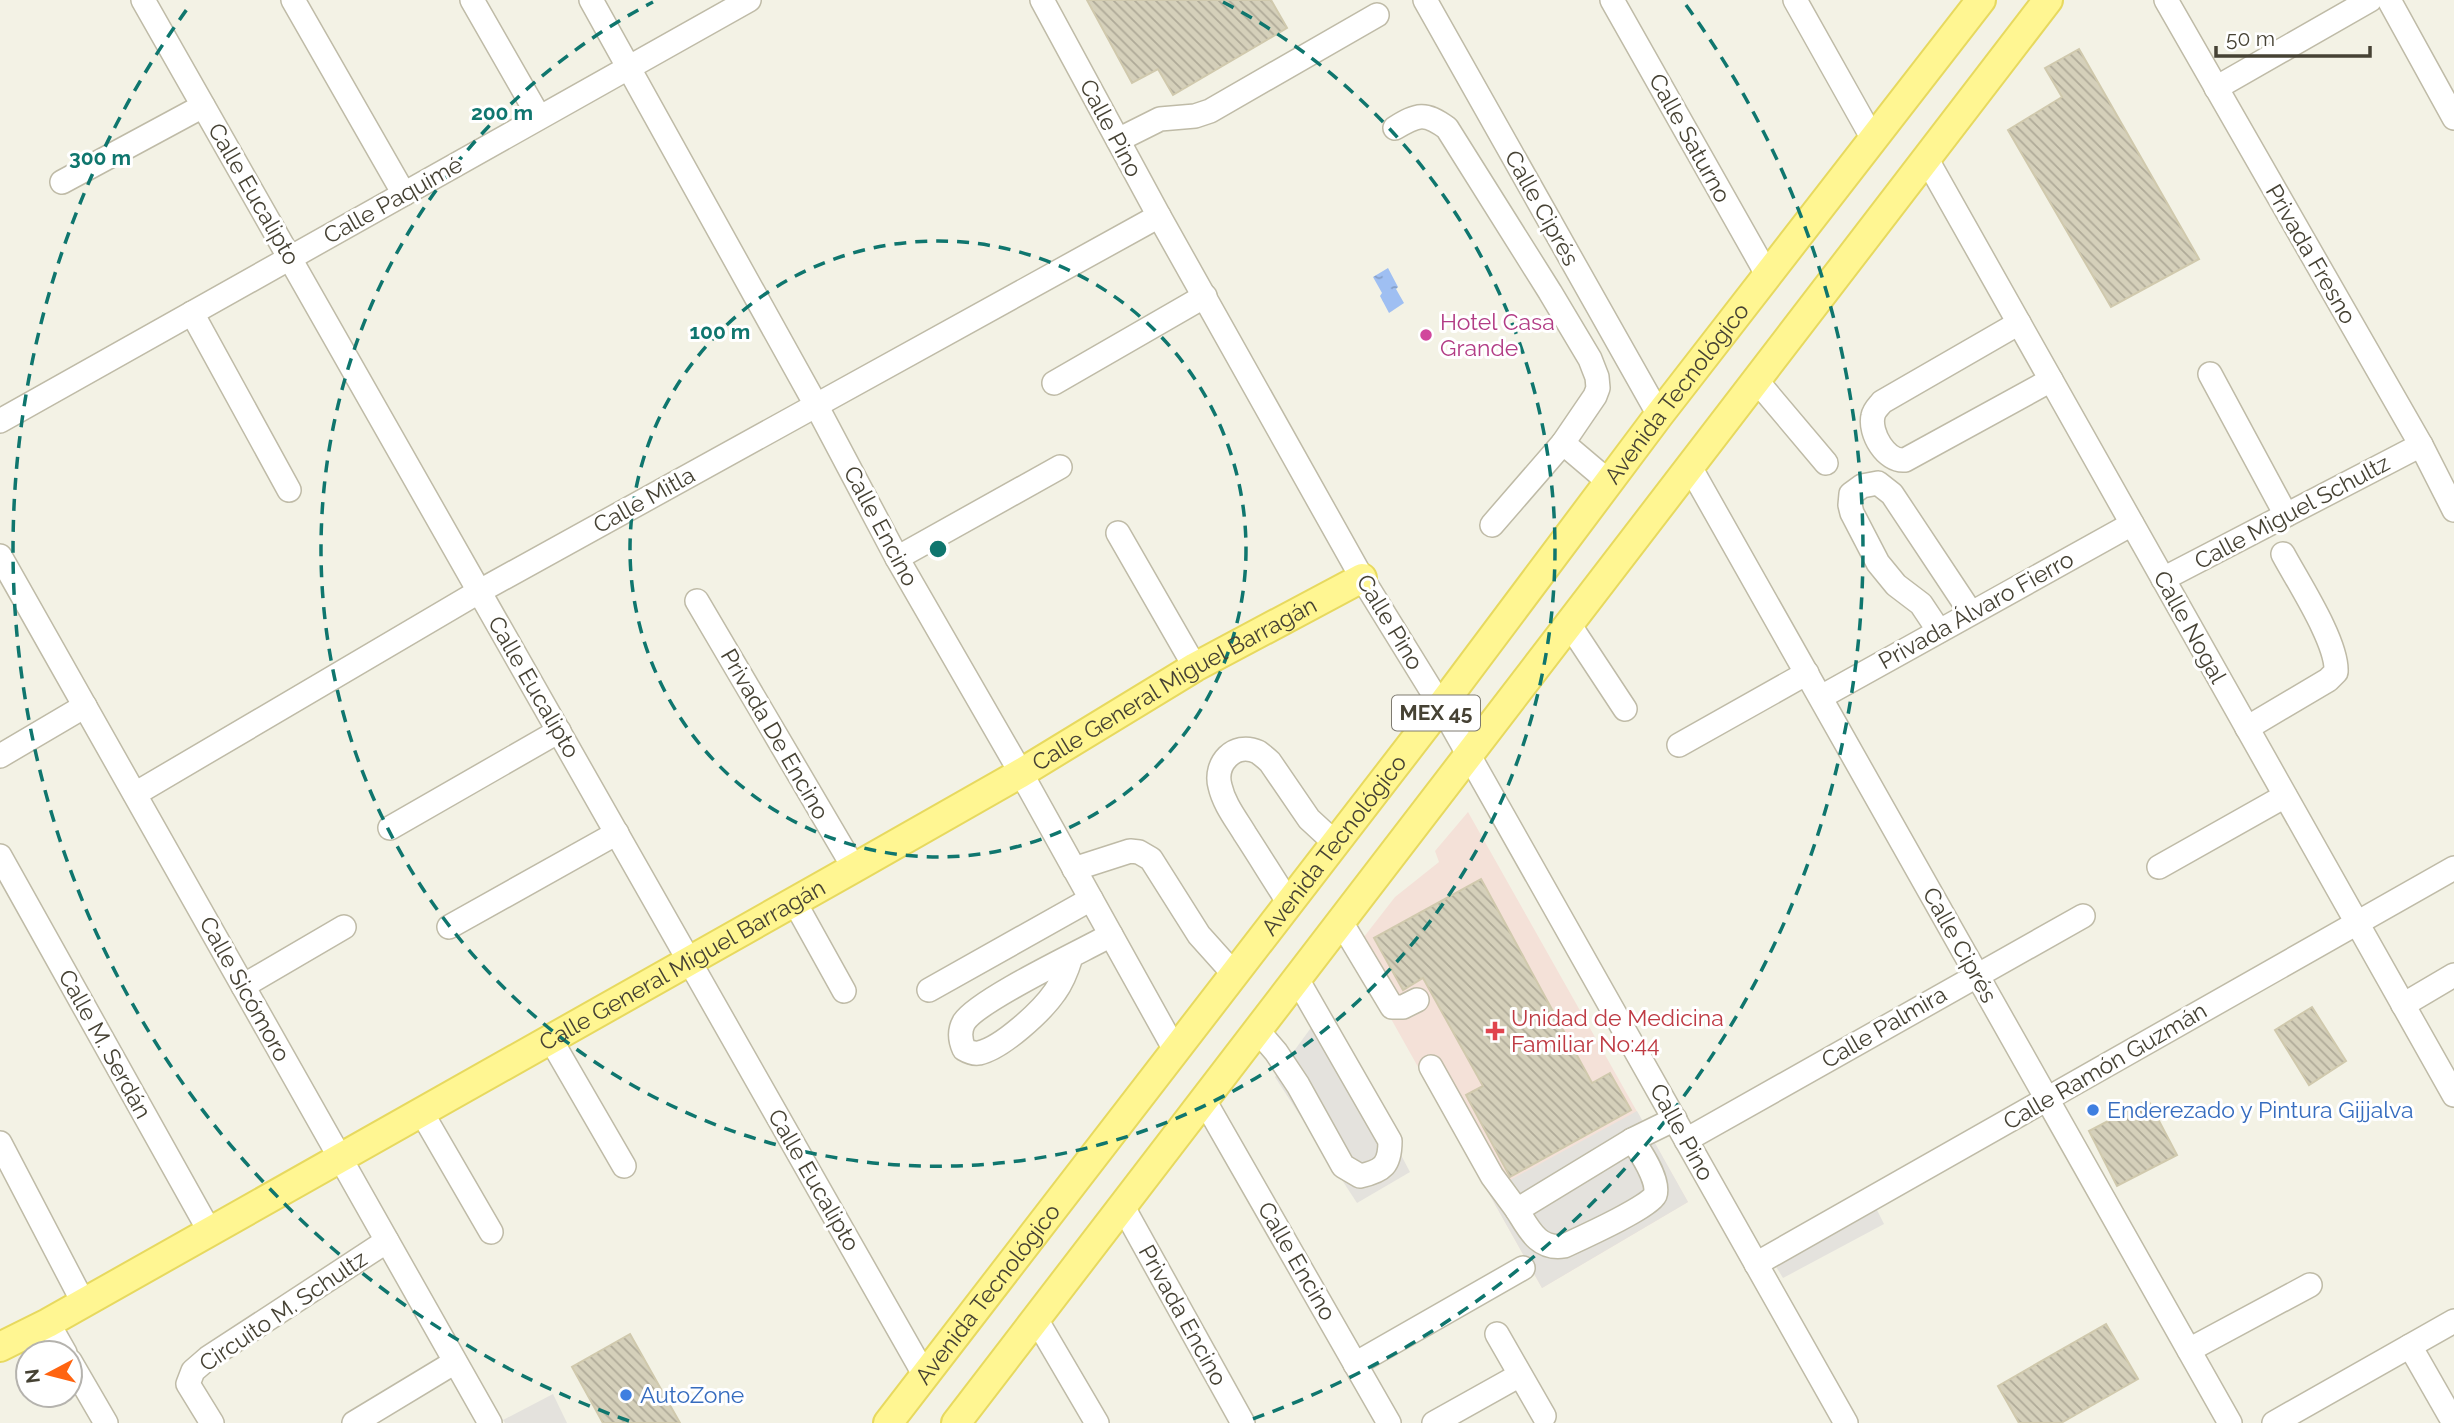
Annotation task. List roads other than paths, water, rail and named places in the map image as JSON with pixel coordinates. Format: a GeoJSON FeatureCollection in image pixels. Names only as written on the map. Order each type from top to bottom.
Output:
{"type":"FeatureCollection","features":[{"type":"Feature","properties":{"kind":"main road","name":"Avenida Tecnológico"},"geometry":{"type":"LineString","coordinates":[[888,1423],[1441,706],[1659,415],[1981,0]]}},
{"type":"Feature","properties":{"kind":"main road","name":"MEX 45"},"geometry":{"type":"LineString","coordinates":[[956,1423],[2048,0]]}},
{"type":"Feature","properties":{"kind":"main road","name":"Calle General Miguel Barragán"},"geometry":{"type":"LineString","coordinates":[[0,1348],[690,962],[1021,772],[1195,667],[1362,578]]}},
{"type":"Feature","properties":{"kind":"street","name":"Calle Eucalipto"},"geometry":{"type":"LineString","coordinates":[[143,0],[924,1374]]}},
{"type":"Feature","properties":{"kind":"street"},"geometry":{"type":"LineString","coordinates":[[293,0],[404,194]]}},
{"type":"Feature","properties":{"kind":"street"},"geometry":{"type":"LineString","coordinates":[[472,0],[540,117]]}},
{"type":"Feature","properties":{"kind":"street","name":"Calle Encino"},"geometry":{"type":"LineString","coordinates":[[591,0],[816,405],[897,558],[1021,772],[1175,1050]]}},
{"type":"Feature","properties":{"kind":"street","name":"Calle Paquimé"},"geometry":{"type":"LineString","coordinates":[[0,421],[749,0]]}},
{"type":"Feature","properties":{"kind":"street","name":"Calle Pino"},"geometry":{"type":"LineString","coordinates":[[1042,0],[1159,216],[1362,578],[1441,706],[1846,1423]]}},
{"type":"Feature","properties":{"kind":"street","name":"Calle Ciprés"},"geometry":{"type":"LineString","coordinates":[[1425,0],[1659,415]]}},
{"type":"Feature","properties":{"kind":"street","name":"Calle Saturno"},"geometry":{"type":"LineString","coordinates":[[1612,0],[1768,276]]}},
{"type":"Feature","properties":{"kind":"street"},"geometry":{"type":"LineString","coordinates":[[1795,0],[1873,139]]}},
{"type":"Feature","properties":{"kind":"street","name":"Privada Fresno"},"geometry":{"type":"LineString","coordinates":[[2166,0],[2421,445],[2454,510]]}},
{"type":"Feature","properties":{"kind":"street"},"geometry":{"type":"LineString","coordinates":[[2216,88],[2370,0]]}},
{"type":"Feature","properties":{"kind":"street"},"geometry":{"type":"LineString","coordinates":[[2389,0],[2454,118]]}},
{"type":"Feature","properties":{"kind":"street"},"geometry":{"type":"LineString","coordinates":[[1118,140],[1160,120],[1195,116],[1210,111],[1377,15]]}},
{"type":"Feature","properties":{"kind":"street"},"geometry":{"type":"LineString","coordinates":[[62,182],[203,106]]}},
{"type":"Feature","properties":{"kind":"street"},"geometry":{"type":"LineString","coordinates":[[1395,128],[1409,119],[1423,116],[1435,119],[1447,128],[1550,292],[1590,359],[1597,377],[1598,388],[1595,396],[1563,443],[1492,525]]}},
{"type":"Feature","properties":{"kind":"street","name":"Calle Nogal"},"geometry":{"type":"LineString","coordinates":[[1926,158],[2454,1095]]}},
{"type":"Feature","properties":{"kind":"street","name":"Calle Mitla"},"geometry":{"type":"LineString","coordinates":[[135,794],[480,591],[1159,216]]}},
{"type":"Feature","properties":{"kind":"street"},"geometry":{"type":"LineString","coordinates":[[1054,383],[1205,296]]}},
{"type":"Feature","properties":{"kind":"street"},"geometry":{"type":"LineString","coordinates":[[192,313],[289,490]]}},
{"type":"Feature","properties":{"kind":"street"},"geometry":{"type":"LineString","coordinates":[[2019,323],[1882,402],[1873,413],[1873,427],[1877,437],[1889,455],[1899,461],[1905,460],[2051,380]]}},
{"type":"Feature","properties":{"kind":"street"},"geometry":{"type":"LineString","coordinates":[[2210,374],[2286,515]]}},
{"type":"Feature","properties":{"kind":"street"},"geometry":{"type":"LineString","coordinates":[[1756,380],[1826,463]]}},
{"type":"Feature","properties":{"kind":"street"},"geometry":{"type":"LineString","coordinates":[[1563,443],[1609,482]]}},
{"type":"Feature","properties":{"kind":"street","name":"Calle Miguel Schultz"},"geometry":{"type":"LineString","coordinates":[[2164,579],[2421,445]]}},
{"type":"Feature","properties":{"kind":"street"},"geometry":{"type":"LineString","coordinates":[[897,558],[1060,467]]}},
{"type":"Feature","properties":{"kind":"street","name":"Calle Ciprés"},"geometry":{"type":"LineString","coordinates":[[1690,467],[2231,1423]]}},
{"type":"Feature","properties":{"kind":"street"},"geometry":{"type":"LineString","coordinates":[[1939,631],[1921,604],[1888,578],[1863,535],[1850,505],[1851,494],[1862,486],[1878,484],[1892,494],[1971,613]]}},
{"type":"Feature","properties":{"kind":"street","name":"Privada Álvaro Fierro"},"geometry":{"type":"LineString","coordinates":[[1821,697],[2132,524]]}},
{"type":"Feature","properties":{"kind":"street"},"geometry":{"type":"LineString","coordinates":[[1118,533],[1195,667]]}},
{"type":"Feature","properties":{"kind":"street"},"geometry":{"type":"LineString","coordinates":[[2247,728],[2328,680],[2336,672],[2330,644],[2283,554]]}},
{"type":"Feature","properties":{"kind":"street","name":"Calle Sicómoro"},"geometry":{"type":"LineString","coordinates":[[3,569],[85,706],[490,1423]]}},
{"type":"Feature","properties":{"kind":"street","name":"Privada De Encino"},"geometry":{"type":"LineString","coordinates":[[697,601],[854,868]]}},
{"type":"Feature","properties":{"kind":"street"},"geometry":{"type":"LineString","coordinates":[[1569,624],[1625,709]]}},
{"type":"Feature","properties":{"kind":"street"},"geometry":{"type":"LineString","coordinates":[[1679,745],[1807,673]]}},
{"type":"Feature","properties":{"kind":"street"},"geometry":{"type":"LineString","coordinates":[[0,756],[85,706]]}},
{"type":"Feature","properties":{"kind":"street"},"geometry":{"type":"LineString","coordinates":[[390,828],[559,731]]}},
{"type":"Feature","properties":{"kind":"street"},"geometry":{"type":"LineString","coordinates":[[1289,903],[1227,804],[1218,776],[1224,760],[1236,751],[1247,750],[1264,757],[1309,818],[1335,843]]}},
{"type":"Feature","properties":{"kind":"street"},"geometry":{"type":"LineString","coordinates":[[2159,867],[2286,796]]}},
{"type":"Feature","properties":{"kind":"street"},"geometry":{"type":"LineString","coordinates":[[450,927],[617,833]]}},
{"type":"Feature","properties":{"kind":"street"},"geometry":{"type":"LineString","coordinates":[[1074,869],[1130,851],[1139,852],[1151,859],[1199,935],[1234,974]]}},
{"type":"Feature","properties":{"kind":"street","name":"Calle M. Serdán"},"geometry":{"type":"LineString","coordinates":[[0,856],[210,1232]]}},
{"type":"Feature","properties":{"kind":"street","name":"Calle Ramón Guzmán"},"geometry":{"type":"LineString","coordinates":[[1756,1264],[2454,868]]}},
{"type":"Feature","properties":{"kind":"street"},"geometry":{"type":"LineString","coordinates":[[929,990],[1091,899]]}},
{"type":"Feature","properties":{"kind":"street"},"geometry":{"type":"LineString","coordinates":[[794,901],[844,991]]}},
{"type":"Feature","properties":{"kind":"street","name":"Calle Palmira"},"geometry":{"type":"LineString","coordinates":[[1686,1140],[2082,916]]}},
{"type":"Feature","properties":{"kind":"street"},"geometry":{"type":"LineString","coordinates":[[1341,922],[1392,1007],[1403,1007],[1417,1000]]}},
{"type":"Feature","properties":{"kind":"street"},"geometry":{"type":"LineString","coordinates":[[243,986],[344,927]]}},
{"type":"Feature","properties":{"kind":"street"},"geometry":{"type":"LineString","coordinates":[[1071,957],[1065,977],[1042,1008],[991,1049],[971,1053],[964,1049],[960,1033],[964,1021],[974,1013],[995,998],[1111,935]]}},
{"type":"Feature","properties":{"kind":"street"},"geometry":{"type":"LineString","coordinates":[[2403,1005],[2454,975]]}},
{"type":"Feature","properties":{"kind":"street"},"geometry":{"type":"LineString","coordinates":[[1258,1031],[1291,1074],[1343,1166],[1360,1176],[1381,1169],[1390,1156],[1390,1141],[1297,979]]}},
{"type":"Feature","properties":{"kind":"street"},"geometry":{"type":"LineString","coordinates":[[551,1040],[624,1166]]}},
{"type":"Feature","properties":{"kind":"street"},"geometry":{"type":"LineString","coordinates":[[1431,1067],[1492,1176],[1537,1240],[1553,1248],[1564,1246],[1636,1210],[1655,1194],[1656,1187],[1632,1140]]}},
{"type":"Feature","properties":{"kind":"street","name":"Calle Encino"},"geometry":{"type":"LineString","coordinates":[[1204,1100],[1389,1423]]}},
{"type":"Feature","properties":{"kind":"street"},"geometry":{"type":"LineString","coordinates":[[422,1113],[491,1232]]}},
{"type":"Feature","properties":{"kind":"street"},"geometry":{"type":"LineString","coordinates":[[1517,1210],[1632,1140],[1675,1119]]}},
{"type":"Feature","properties":{"kind":"street"},"geometry":{"type":"LineString","coordinates":[[0,1143],[83,1302]]}},
{"type":"Feature","properties":{"kind":"street","name":"Privada Encino"},"geometry":{"type":"LineString","coordinates":[[1122,1207],[1243,1423]]}},
{"type":"Feature","properties":{"kind":"street","name":"Circuito M. Schultz"},"geometry":{"type":"LineString","coordinates":[[212,1423],[188,1384],[193,1371],[234,1339],[387,1241]]}},
{"type":"Feature","properties":{"kind":"street"},"geometry":{"type":"LineString","coordinates":[[1355,1364],[1523,1268]]}},
{"type":"Feature","properties":{"kind":"street"},"geometry":{"type":"LineString","coordinates":[[2189,1350],[2310,1285]]}},
{"type":"Feature","properties":{"kind":"street"},"geometry":{"type":"LineString","coordinates":[[1036,1319],[1097,1423]]}},
{"type":"Feature","properties":{"kind":"street"},"geometry":{"type":"LineString","coordinates":[[2274,1423],[2454,1321]]}},
{"type":"Feature","properties":{"kind":"street"},"geometry":{"type":"LineString","coordinates":[[48,1323],[57,1339]]}},
{"type":"Feature","properties":{"kind":"street"},"geometry":{"type":"LineString","coordinates":[[1497,1334],[1544,1416]]}},
{"type":"Feature","properties":{"kind":"street"},"geometry":{"type":"LineString","coordinates":[[2410,1346],[2454,1423]]}},
{"type":"Feature","properties":{"kind":"street"},"geometry":{"type":"LineString","coordinates":[[354,1423],[455,1362]]}},
{"type":"Feature","properties":{"kind":"street"},"geometry":{"type":"LineString","coordinates":[[1434,1423],[1520,1375]]}},
{"type":"Feature","properties":{"kind":"street"},"geometry":{"type":"LineString","coordinates":[[84,1385],[106,1423]]}},
{"type":"Feature","properties":{"kind":"water"},"geometry":{"type":"Polygon","coordinates":[[[1388,268],[1404,303],[1389,313],[1373,277],[1388,268]]]}},
{"type":"Feature","properties":{"kind":"place","name":"Hotel Casa Grande"},"geometry":{"type":"Point","coordinates":[1426,335]}},
{"type":"Feature","properties":{"kind":"place","name":"Unidad de Medicina Familiar No:44"},"geometry":{"type":"Point","coordinates":[1495,1031]}},
{"type":"Feature","properties":{"kind":"place","name":"Enderezado y Pintura Gijjalva"},"geometry":{"type":"Point","coordinates":[2093,1110]}},
{"type":"Feature","properties":{"kind":"place","name":"AutoZone"},"geometry":{"type":"Point","coordinates":[626,1395]}}]}
